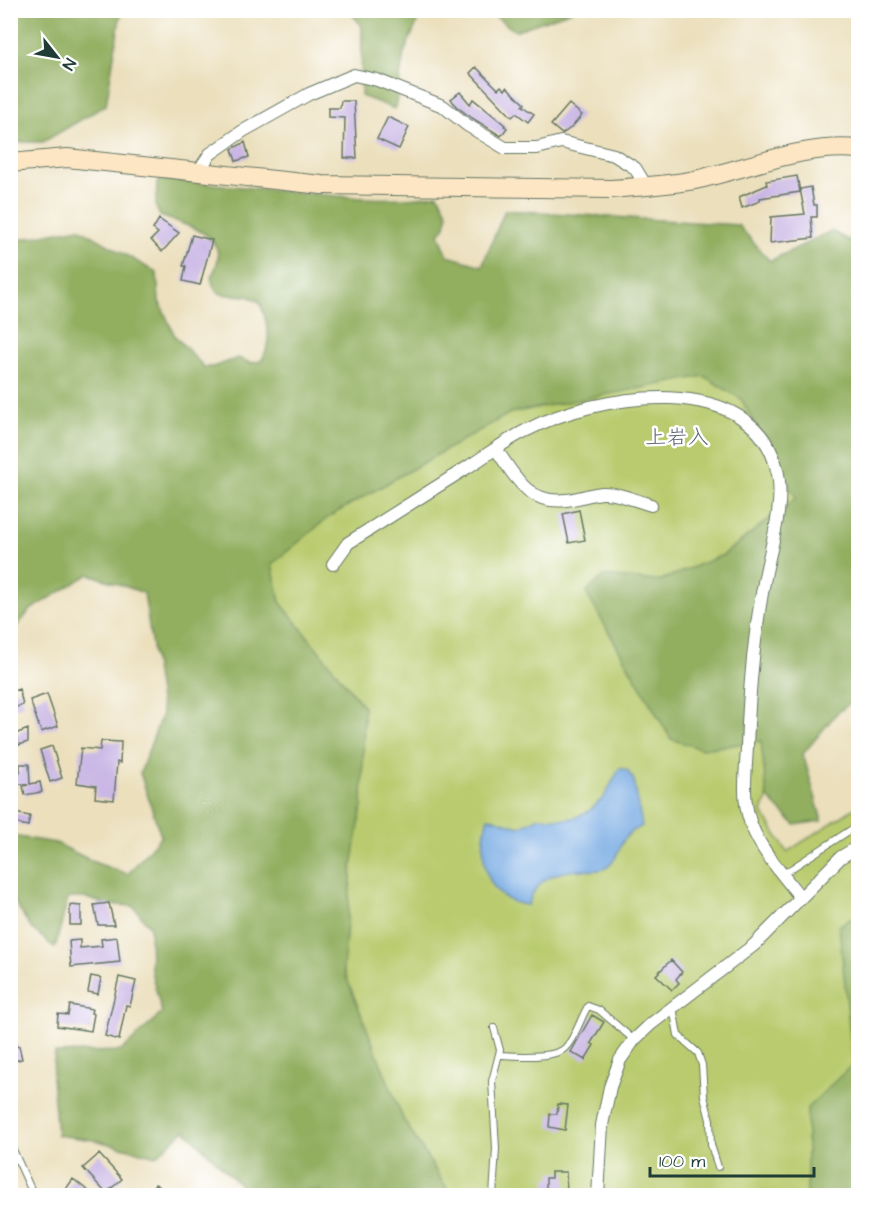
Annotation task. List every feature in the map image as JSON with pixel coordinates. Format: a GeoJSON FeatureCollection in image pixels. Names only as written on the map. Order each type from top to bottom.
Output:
{"type":"FeatureCollection","features":[{"type":"Feature","properties":{"kind":"street"},"geometry":{"type":"LineString","coordinates":[[198,172],[210,154],[243,131],[309,94],[354,75],[377,80],[443,106],[468,125],[506,148],[537,148],[561,142],[614,154],[635,168],[646,186]]}},
{"type":"Feature","properties":{"kind":"street"},"geometry":{"type":"LineString","coordinates":[[10,163],[67,158],[322,184],[611,189],[695,180],[819,149],[858,149]]}},
{"type":"Feature","properties":{"kind":"street"},"geometry":{"type":"LineString","coordinates":[[333,564],[348,543],[496,449],[525,431],[579,410],[618,401],[659,399],[709,403],[732,411],[753,428],[770,447],[778,474],[780,501],[761,597],[750,684],[744,795],[749,819],[763,848],[800,897]]}},
{"type":"Feature","properties":{"kind":"street"},"geometry":{"type":"LineString","coordinates":[[496,449],[521,484],[536,497],[550,501],[567,500],[604,492],[651,505]]}},
{"type":"Feature","properties":{"kind":"street"},"geometry":{"type":"LineString","coordinates":[[598,1196],[602,1125],[610,1087],[620,1060],[634,1040],[651,1024],[754,945],[841,857],[858,847]]}},
{"type":"Feature","properties":{"kind":"lane"},"geometry":{"type":"LineString","coordinates":[[783,874],[858,825]]}},
{"type":"Feature","properties":{"kind":"lane"},"geometry":{"type":"LineString","coordinates":[[500,1054],[529,1056],[562,1050],[569,1043],[588,1006],[599,1010],[634,1040]]}},
{"type":"Feature","properties":{"kind":"lane"},"geometry":{"type":"LineString","coordinates":[[673,1007],[678,1035],[699,1053],[704,1096],[710,1120],[711,1145],[718,1167]]}},
{"type":"Feature","properties":{"kind":"lane"},"geometry":{"type":"LineString","coordinates":[[493,1196],[496,1148],[492,1081],[500,1054],[494,1028]]}},
{"type":"Feature","properties":{"kind":"lane"},"geometry":{"type":"LineString","coordinates":[[10,1143],[34,1196]]}},
{"type":"Feature","properties":{"kind":"green space"},"geometry":{"type":"Polygon","coordinates":[[[11,10],[123,11],[106,105],[43,142],[11,142],[11,10]]]}},
{"type":"Feature","properties":{"kind":"green space"},"geometry":{"type":"Polygon","coordinates":[[[349,11],[422,11],[404,53],[395,109],[361,96],[362,26],[349,11]]]}},
{"type":"Feature","properties":{"kind":"green space"},"geometry":{"type":"Polygon","coordinates":[[[488,11],[572,11],[515,31],[488,11]]]}},
{"type":"Feature","properties":{"kind":"green space"},"geometry":{"type":"Polygon","coordinates":[[[160,179],[361,198],[392,199],[438,194],[448,213],[445,226],[439,234],[448,256],[482,266],[505,210],[738,225],[770,261],[831,231],[858,245],[858,697],[836,714],[803,754],[822,821],[795,825],[767,797],[761,741],[702,749],[671,739],[586,593],[604,576],[659,581],[723,555],[796,498],[741,399],[704,376],[510,413],[330,516],[272,564],[280,602],[364,707],[362,806],[352,867],[343,969],[403,1119],[451,1195],[321,1196],[320,1191],[244,1189],[185,1130],[156,1156],[94,1140],[57,1135],[52,1078],[55,1053],[121,1051],[162,1013],[151,971],[150,927],[133,906],[105,904],[86,898],[68,898],[55,948],[31,928],[14,901],[11,900],[11,836],[56,843],[96,863],[128,874],[161,836],[140,773],[162,714],[144,593],[89,574],[30,610],[11,634],[11,241],[79,228],[157,273],[159,301],[175,336],[204,367],[213,367],[238,358],[251,363],[261,361],[267,346],[268,332],[260,302],[246,296],[223,294],[215,290],[211,277],[217,263],[218,252],[206,235],[160,216],[156,207],[157,184],[160,179]]]}},
{"type":"Feature","properties":{"kind":"green space"},"geometry":{"type":"Polygon","coordinates":[[[803,276],[801,711],[762,812],[787,852],[858,806],[858,1195],[298,1195],[275,1158],[223,534],[803,276]]]}},
{"type":"Feature","properties":{"kind":"green space"},"geometry":{"type":"Polygon","coordinates":[[[858,914],[858,1195],[807,1195],[807,1108],[853,1064],[839,926],[858,914]]]}},
{"type":"Feature","properties":{"kind":"water"},"geometry":{"type":"Polygon","coordinates":[[[620,768],[627,770],[634,780],[642,826],[626,837],[610,865],[600,870],[578,870],[553,875],[535,889],[528,905],[513,902],[501,895],[492,885],[484,860],[488,817],[519,827],[540,817],[574,818],[589,811],[604,797],[620,768]]]}},
{"type":"Feature","properties":{"kind":"building"},"geometry":{"type":"Polygon","coordinates":[[[476,67],[498,89],[501,86],[505,90],[507,87],[524,104],[522,106],[534,114],[528,122],[516,113],[512,117],[470,73],[476,67]]]}},
{"type":"Feature","properties":{"kind":"building"},"geometry":{"type":"Polygon","coordinates":[[[460,92],[470,104],[473,99],[505,125],[507,128],[501,136],[456,106],[451,99],[460,92]]]}},
{"type":"Feature","properties":{"kind":"building"},"geometry":{"type":"Polygon","coordinates":[[[341,101],[354,101],[357,158],[344,158],[345,118],[328,117],[328,108],[340,108],[341,101]]]}},
{"type":"Feature","properties":{"kind":"building"},"geometry":{"type":"Polygon","coordinates":[[[569,104],[582,115],[572,127],[562,134],[551,125],[569,104]]]}},
{"type":"Feature","properties":{"kind":"building"},"geometry":{"type":"Polygon","coordinates":[[[388,117],[409,127],[399,149],[377,139],[388,117]]]}},
{"type":"Feature","properties":{"kind":"building"},"geometry":{"type":"Polygon","coordinates":[[[245,142],[249,157],[236,161],[232,149],[245,142]]]}},
{"type":"Feature","properties":{"kind":"building"},"geometry":{"type":"Polygon","coordinates":[[[797,176],[800,192],[760,198],[760,201],[742,208],[739,197],[767,185],[766,181],[797,176]]]}},
{"type":"Feature","properties":{"kind":"building"},"geometry":{"type":"Polygon","coordinates":[[[811,187],[814,205],[817,205],[817,217],[811,217],[813,238],[770,243],[771,217],[805,214],[800,189],[811,187]]]}},
{"type":"Feature","properties":{"kind":"building"},"geometry":{"type":"Polygon","coordinates":[[[159,219],[179,233],[162,252],[151,240],[158,233],[153,229],[159,219]]]}},
{"type":"Feature","properties":{"kind":"building"},"geometry":{"type":"Polygon","coordinates":[[[192,235],[212,240],[200,285],[183,281],[186,266],[183,266],[192,235]]]}},
{"type":"Feature","properties":{"kind":"building"},"geometry":{"type":"Polygon","coordinates":[[[579,510],[585,540],[569,543],[563,514],[579,510]]]}},
{"type":"Feature","properties":{"kind":"building"},"geometry":{"type":"Polygon","coordinates":[[[19,689],[23,705],[10,709],[10,692],[19,689]]]}},
{"type":"Feature","properties":{"kind":"building"},"geometry":{"type":"Polygon","coordinates":[[[47,694],[58,726],[41,732],[30,700],[47,694]]]}},
{"type":"Feature","properties":{"kind":"building"},"geometry":{"type":"Polygon","coordinates":[[[28,729],[28,742],[19,745],[15,734],[28,729]]]}},
{"type":"Feature","properties":{"kind":"building"},"geometry":{"type":"Polygon","coordinates":[[[101,741],[121,742],[114,800],[95,798],[96,786],[77,783],[81,748],[100,750],[101,741]]]}},
{"type":"Feature","properties":{"kind":"building"},"geometry":{"type":"Polygon","coordinates":[[[52,746],[62,778],[50,782],[40,750],[52,746]]]}},
{"type":"Feature","properties":{"kind":"building"},"geometry":{"type":"Polygon","coordinates":[[[20,764],[29,764],[30,784],[40,782],[42,792],[25,795],[23,786],[28,785],[10,783],[10,771],[20,772],[20,764]]]}},
{"type":"Feature","properties":{"kind":"building"},"geometry":{"type":"Polygon","coordinates":[[[10,812],[30,816],[28,826],[10,822],[10,812]]]}},
{"type":"Feature","properties":{"kind":"building"},"geometry":{"type":"Polygon","coordinates":[[[109,903],[114,925],[98,925],[94,905],[109,903]]]}},
{"type":"Feature","properties":{"kind":"building"},"geometry":{"type":"Polygon","coordinates":[[[70,905],[81,906],[81,925],[70,925],[70,905]]]}},
{"type":"Feature","properties":{"kind":"building"},"geometry":{"type":"Polygon","coordinates":[[[117,937],[120,962],[71,967],[69,941],[80,940],[80,948],[102,946],[101,939],[117,937]]]}},
{"type":"Feature","properties":{"kind":"building"},"geometry":{"type":"Polygon","coordinates":[[[671,960],[682,972],[676,979],[679,983],[672,990],[656,975],[671,960]]]}},
{"type":"Feature","properties":{"kind":"building"},"geometry":{"type":"Polygon","coordinates":[[[91,976],[101,978],[98,994],[88,992],[91,976]]]}},
{"type":"Feature","properties":{"kind":"building"},"geometry":{"type":"Polygon","coordinates":[[[119,977],[136,981],[130,1006],[126,1005],[119,1040],[105,1036],[119,977]]]}},
{"type":"Feature","properties":{"kind":"building"},"geometry":{"type":"Polygon","coordinates":[[[70,1005],[92,1009],[91,1013],[94,1014],[91,1031],[57,1026],[58,1014],[68,1015],[70,1005]]]}},
{"type":"Feature","properties":{"kind":"building"},"geometry":{"type":"Polygon","coordinates":[[[592,1015],[604,1022],[591,1043],[594,1045],[585,1060],[571,1052],[592,1015]]]}},
{"type":"Feature","properties":{"kind":"building"},"geometry":{"type":"Polygon","coordinates":[[[19,1046],[22,1059],[13,1061],[10,1048],[19,1046]]]}},
{"type":"Feature","properties":{"kind":"building"},"geometry":{"type":"Polygon","coordinates":[[[558,1104],[568,1105],[565,1130],[549,1127],[550,1114],[557,1114],[558,1104]]]}},
{"type":"Feature","properties":{"kind":"building"},"geometry":{"type":"Polygon","coordinates":[[[99,1154],[122,1179],[106,1193],[83,1168],[99,1154]]]}},
{"type":"Feature","properties":{"kind":"building"},"geometry":{"type":"Polygon","coordinates":[[[551,1172],[566,1172],[567,1196],[552,1196],[552,1193],[546,1193],[546,1178],[551,1178],[551,1172]]]}},
{"type":"Feature","properties":{"kind":"building"},"geometry":{"type":"Polygon","coordinates":[[[73,1179],[95,1196],[61,1196],[73,1179]]]}},
{"type":"Feature","properties":{"kind":"building"},"geometry":{"type":"Polygon","coordinates":[[[155,1184],[174,1196],[149,1196],[155,1184]]]}},
{"type":"Feature","properties":{"kind":"district","name":"上岩入"},"geometry":{"type":"Point","coordinates":[677,437]}}]}
